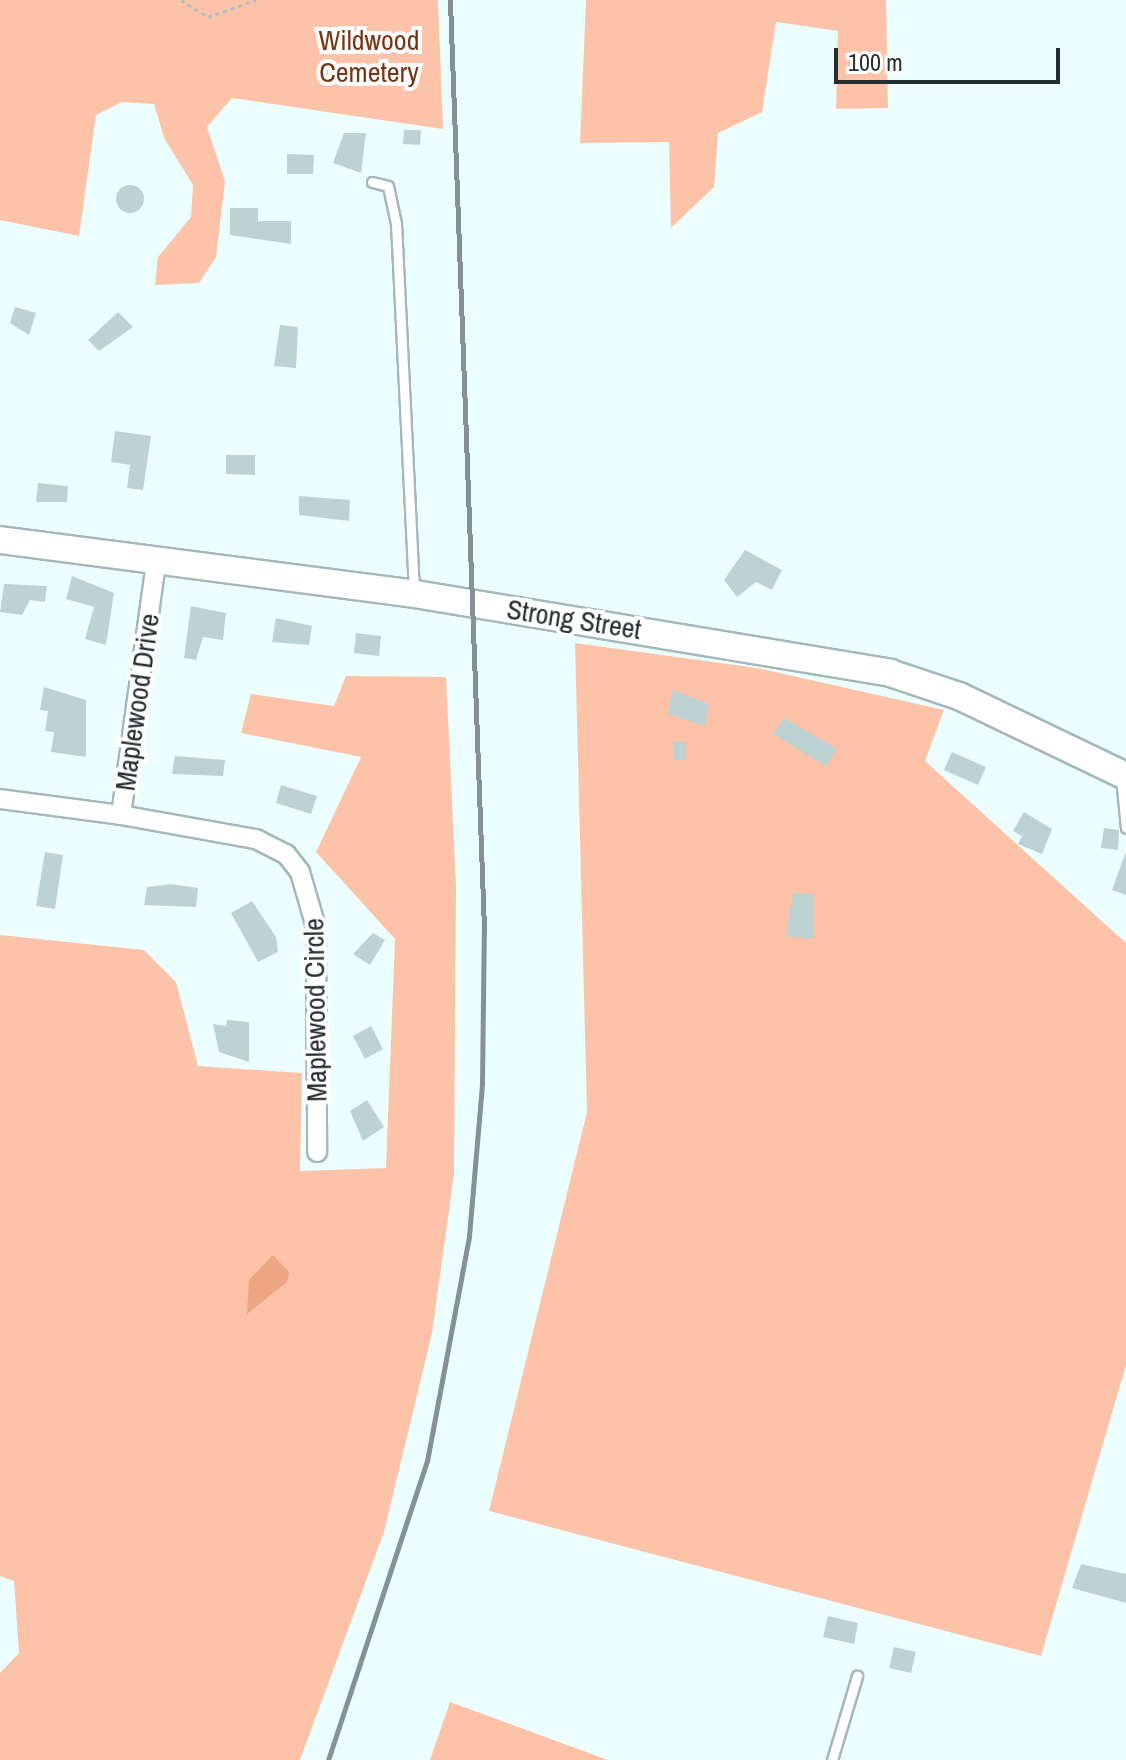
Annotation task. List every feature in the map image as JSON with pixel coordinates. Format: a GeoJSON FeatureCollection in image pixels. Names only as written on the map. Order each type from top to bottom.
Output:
{"type":"FeatureCollection","features":[{"type":"Feature","properties":{"kind":"main road","name":"Strong Street"},"geometry":{"type":"LineString","coordinates":[[0,540],[156,563],[415,594],[890,673],[959,696],[1124,775]]}},
{"type":"Feature","properties":{"kind":"street","name":"Maplewood Drive"},"geometry":{"type":"LineString","coordinates":[[0,799],[121,815],[156,563]]}},
{"type":"Feature","properties":{"kind":"street","name":"Maplewood Circle"},"geometry":{"type":"LineString","coordinates":[[121,815],[256,839],[286,854],[300,872],[315,916],[317,1152]]}},
{"type":"Feature","properties":{"kind":"lane"},"geometry":{"type":"LineString","coordinates":[[372,182],[388,186],[396,223],[415,594]]}},
{"type":"Feature","properties":{"kind":"lane"},"geometry":{"type":"LineString","coordinates":[[1124,775],[1126,828]]}},
{"type":"Feature","properties":{"kind":"lane"},"geometry":{"type":"LineString","coordinates":[[832,1760],[857,1676]]}},
{"type":"Feature","properties":{"kind":"path"},"geometry":{"type":"LineString","coordinates":[[181,0],[208,17],[256,0]]}},
{"type":"Feature","properties":{"kind":"green space","name":"Wildwood Cemetery"},"geometry":{"type":"Polygon","coordinates":[[[0,0],[438,0],[443,129],[232,98],[207,127],[225,181],[216,257],[199,283],[155,285],[158,257],[191,217],[193,185],[164,138],[154,104],[122,102],[96,115],[79,236],[0,220],[0,0]]]}},
{"type":"Feature","properties":{"kind":"green space"},"geometry":{"type":"Polygon","coordinates":[[[586,0],[886,0],[888,108],[836,109],[838,31],[776,22],[762,112],[718,133],[714,187],[671,228],[669,142],[580,143],[586,0]]]}},
{"type":"Feature","properties":{"kind":"green space"},"geometry":{"type":"Polygon","coordinates":[[[575,643],[757,668],[944,710],[925,761],[1126,943],[1126,1365],[1041,1656],[489,1511],[587,1112],[575,643]]]}},
{"type":"Feature","properties":{"kind":"green space"},"geometry":{"type":"Polygon","coordinates":[[[346,676],[446,677],[456,886],[454,1174],[432,1333],[384,1532],[300,1760],[0,1760],[0,1673],[19,1653],[14,1581],[0,1576],[0,935],[144,950],[176,982],[198,1066],[302,1073],[300,1171],[386,1168],[395,939],[316,852],[361,757],[241,733],[251,694],[334,706],[346,676]]]}},
{"type":"Feature","properties":{"kind":"green space"},"geometry":{"type":"Polygon","coordinates":[[[450,1702],[608,1760],[430,1760],[450,1702]]]}},
{"type":"Feature","properties":{"kind":"shaded area"},"geometry":{"type":"Polygon","coordinates":[[[273,1255],[289,1272],[287,1282],[247,1314],[249,1280],[273,1255]]]}},
{"type":"Feature","properties":{"kind":"building"},"geometry":{"type":"Polygon","coordinates":[[[404,130],[421,130],[420,145],[403,144],[404,130]]]}},
{"type":"Feature","properties":{"kind":"building"},"geometry":{"type":"Polygon","coordinates":[[[344,133],[366,133],[361,173],[333,163],[344,133]]]}},
{"type":"Feature","properties":{"kind":"building"},"geometry":{"type":"Polygon","coordinates":[[[287,154],[314,155],[313,174],[287,174],[287,154]]]}},
{"type":"Feature","properties":{"kind":"building"},"geometry":{"type":"Polygon","coordinates":[[[130,185],[140,189],[144,199],[140,209],[130,213],[120,209],[116,199],[120,189],[130,185]]]}},
{"type":"Feature","properties":{"kind":"building"},"geometry":{"type":"Polygon","coordinates":[[[230,208],[258,208],[258,221],[291,221],[291,244],[230,235],[230,208]]]}},
{"type":"Feature","properties":{"kind":"building"},"geometry":{"type":"Polygon","coordinates":[[[15,307],[36,313],[29,335],[10,323],[15,307]]]}},
{"type":"Feature","properties":{"kind":"building"},"geometry":{"type":"Polygon","coordinates":[[[118,312],[133,327],[99,351],[88,340],[118,312]]]}},
{"type":"Feature","properties":{"kind":"building"},"geometry":{"type":"Polygon","coordinates":[[[280,325],[298,327],[296,368],[274,366],[280,325]]]}},
{"type":"Feature","properties":{"kind":"building"},"geometry":{"type":"Polygon","coordinates":[[[115,431],[151,436],[143,490],[127,488],[130,465],[111,462],[115,431]]]}},
{"type":"Feature","properties":{"kind":"building"},"geometry":{"type":"Polygon","coordinates":[[[226,455],[255,455],[255,475],[226,474],[226,455]]]}},
{"type":"Feature","properties":{"kind":"building"},"geometry":{"type":"Polygon","coordinates":[[[38,483],[68,486],[67,502],[36,502],[38,483]]]}},
{"type":"Feature","properties":{"kind":"building"},"geometry":{"type":"Polygon","coordinates":[[[299,496],[350,500],[349,521],[299,515],[299,496]]]}},
{"type":"Feature","properties":{"kind":"building"},"geometry":{"type":"Polygon","coordinates":[[[745,550],[782,570],[772,590],[756,582],[737,597],[724,580],[745,550]]]}},
{"type":"Feature","properties":{"kind":"building"},"geometry":{"type":"Polygon","coordinates":[[[72,576],[114,593],[106,645],[85,639],[94,607],[66,599],[72,576]]]}},
{"type":"Feature","properties":{"kind":"building"},"geometry":{"type":"Polygon","coordinates":[[[4,584],[47,586],[45,602],[30,600],[22,615],[0,612],[4,584]]]}},
{"type":"Feature","properties":{"kind":"building"},"geometry":{"type":"Polygon","coordinates":[[[191,606],[226,613],[223,640],[203,637],[196,660],[184,658],[191,606]]]}},
{"type":"Feature","properties":{"kind":"building"},"geometry":{"type":"Polygon","coordinates":[[[276,618],[312,626],[309,645],[272,642],[276,618]]]}},
{"type":"Feature","properties":{"kind":"building"},"geometry":{"type":"Polygon","coordinates":[[[356,633],[381,636],[379,656],[354,653],[356,633]]]}},
{"type":"Feature","properties":{"kind":"building"},"geometry":{"type":"Polygon","coordinates":[[[44,687],[86,700],[86,757],[51,752],[54,732],[45,731],[48,711],[40,710],[44,687]]]}},
{"type":"Feature","properties":{"kind":"building"},"geometry":{"type":"Polygon","coordinates":[[[672,690],[709,704],[705,726],[668,714],[672,690]]]}},
{"type":"Feature","properties":{"kind":"building"},"geometry":{"type":"Polygon","coordinates":[[[784,718],[837,749],[826,766],[773,734],[784,718]]]}},
{"type":"Feature","properties":{"kind":"building"},"geometry":{"type":"Polygon","coordinates":[[[673,741],[686,742],[686,760],[673,760],[673,741]]]}},
{"type":"Feature","properties":{"kind":"building"},"geometry":{"type":"Polygon","coordinates":[[[952,752],[986,767],[978,785],[944,770],[952,752]]]}},
{"type":"Feature","properties":{"kind":"building"},"geometry":{"type":"Polygon","coordinates":[[[175,756],[225,760],[223,776],[172,774],[175,756]]]}},
{"type":"Feature","properties":{"kind":"building"},"geometry":{"type":"Polygon","coordinates":[[[281,785],[317,796],[311,814],[276,803],[281,785]]]}},
{"type":"Feature","properties":{"kind":"building"},"geometry":{"type":"Polygon","coordinates":[[[1024,812],[1052,829],[1042,854],[1018,844],[1022,836],[1013,831],[1024,812]]]}},
{"type":"Feature","properties":{"kind":"building"},"geometry":{"type":"Polygon","coordinates":[[[1104,828],[1119,830],[1118,850],[1101,848],[1104,828]]]}},
{"type":"Feature","properties":{"kind":"building"},"geometry":{"type":"Polygon","coordinates":[[[45,852],[63,855],[55,909],[36,906],[45,852]]]}},
{"type":"Feature","properties":{"kind":"building"},"geometry":{"type":"Polygon","coordinates":[[[1126,854],[1126,895],[1112,890],[1126,854]]]}},
{"type":"Feature","properties":{"kind":"building"},"geometry":{"type":"Polygon","coordinates":[[[171,884],[198,888],[196,907],[144,905],[147,887],[171,884]]]}},
{"type":"Feature","properties":{"kind":"building"},"geometry":{"type":"Polygon","coordinates":[[[793,893],[814,894],[814,939],[786,936],[793,893]]]}},
{"type":"Feature","properties":{"kind":"building"},"geometry":{"type":"Polygon","coordinates":[[[252,901],[276,937],[278,952],[258,962],[231,913],[252,901]]]}},
{"type":"Feature","properties":{"kind":"building"},"geometry":{"type":"Polygon","coordinates":[[[373,933],[385,940],[370,965],[353,954],[373,933]]]}},
{"type":"Feature","properties":{"kind":"building"},"geometry":{"type":"Polygon","coordinates":[[[227,1020],[249,1022],[249,1062],[219,1052],[213,1024],[226,1026],[227,1020]]]}},
{"type":"Feature","properties":{"kind":"building"},"geometry":{"type":"Polygon","coordinates":[[[371,1026],[383,1049],[365,1059],[353,1036],[371,1026]]]}},
{"type":"Feature","properties":{"kind":"building"},"geometry":{"type":"Polygon","coordinates":[[[367,1100],[384,1127],[363,1141],[350,1111],[367,1100]]]}},
{"type":"Feature","properties":{"kind":"building"},"geometry":{"type":"Polygon","coordinates":[[[1081,1564],[1126,1574],[1126,1603],[1072,1588],[1081,1564]]]}},
{"type":"Feature","properties":{"kind":"building"},"geometry":{"type":"Polygon","coordinates":[[[828,1616],[858,1623],[854,1644],[823,1637],[828,1616]]]}},
{"type":"Feature","properties":{"kind":"building"},"geometry":{"type":"Polygon","coordinates":[[[894,1647],[916,1652],[911,1673],[889,1668],[894,1647]]]}},
{"type":"Feature","properties":{"kind":"railway"},"geometry":{"type":"LineString","coordinates":[[328,1760],[427,1461],[469,1236],[482,1083],[484,929],[450,0]]}}]}
